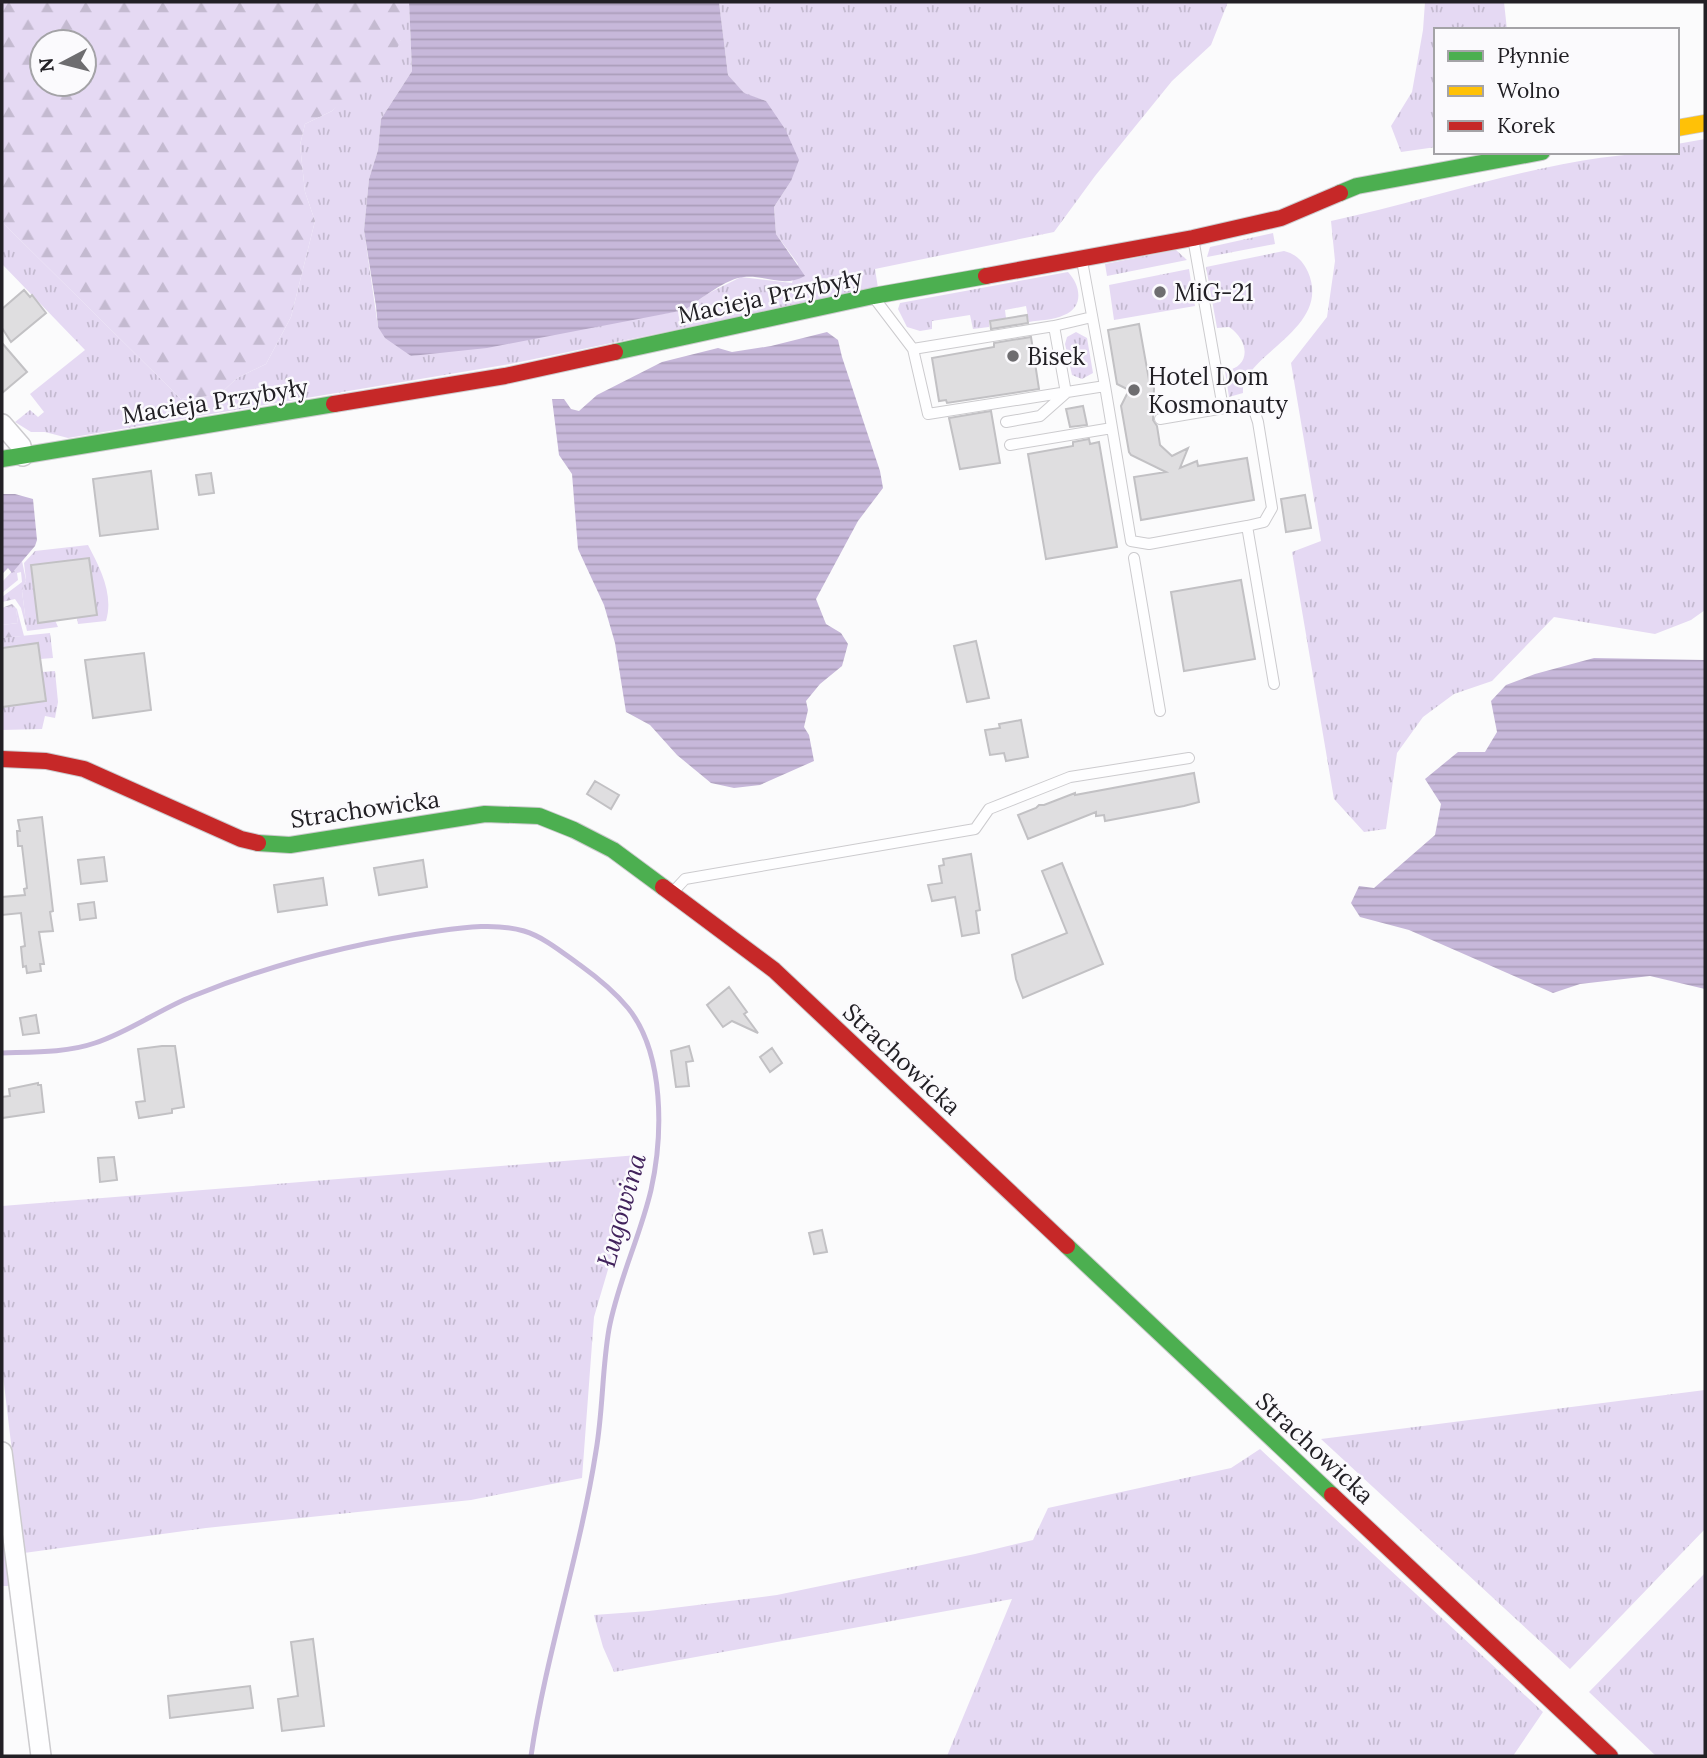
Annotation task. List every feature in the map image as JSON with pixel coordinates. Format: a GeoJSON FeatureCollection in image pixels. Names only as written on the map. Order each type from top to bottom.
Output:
{"type":"FeatureCollection","features":[{"type":"Feature","properties":{"kind":"street"},"geometry":{"type":"LineString","coordinates":[[1679,128],[1705,123]]}},
{"type":"Feature","properties":{"kind":"street","name":"Macieja Przybyły"},"geometry":{"type":"LineString","coordinates":[[2,459],[505,376],[873,296],[1193,238],[1281,218],[1357,186],[1531,154]]}},
{"type":"Feature","properties":{"kind":"street"},"geometry":{"type":"LineString","coordinates":[[2,425],[20,446],[23,456]]}},
{"type":"Feature","properties":{"kind":"street","name":"Strachowicka"},"geometry":{"type":"LineString","coordinates":[[2,759],[46,761],[85,769],[241,839],[261,844],[290,845],[485,814],[539,816],[613,850],[774,970],[1610,1756]]}},
{"type":"Feature","properties":{"kind":"street"},"geometry":{"type":"LineString","coordinates":[[2,1452],[41,1756]]}},
{"type":"Feature","properties":{"kind":"lane"},"geometry":{"type":"LineString","coordinates":[[1193,238],[1223,408]]}},
{"type":"Feature","properties":{"kind":"lane"},"geometry":{"type":"LineString","coordinates":[[1081,257],[1131,541],[1149,544],[1264,522],[1272,508],[1254,410],[1242,405],[1160,419]]}},
{"type":"Feature","properties":{"kind":"lane"},"geometry":{"type":"LineString","coordinates":[[873,296],[913,349],[928,414],[1105,386]]}},
{"type":"Feature","properties":{"kind":"lane"},"geometry":{"type":"LineString","coordinates":[[913,349],[1054,326],[1092,317]]}},
{"type":"Feature","properties":{"kind":"lane"},"geometry":{"type":"LineString","coordinates":[[1054,326],[1066,393]]}},
{"type":"Feature","properties":{"kind":"lane"},"geometry":{"type":"LineString","coordinates":[[1006,422],[1040,416],[1066,393]]}},
{"type":"Feature","properties":{"kind":"lane"},"geometry":{"type":"LineString","coordinates":[[1010,445],[1112,428]]}},
{"type":"Feature","properties":{"kind":"lane"},"geometry":{"type":"LineString","coordinates":[[1247,526],[1274,684]]}},
{"type":"Feature","properties":{"kind":"lane"},"geometry":{"type":"LineString","coordinates":[[1134,558],[1160,711]]}},
{"type":"Feature","properties":{"kind":"lane"},"geometry":{"type":"LineString","coordinates":[[670,895],[685,879],[975,829],[989,808],[1070,777],[1189,758]]}},
{"type":"Feature","properties":{"kind":"green space"},"geometry":{"type":"Polygon","coordinates":[[[2,2],[401,2],[401,40],[391,61],[332,111],[305,124],[300,145],[305,192],[315,221],[291,317],[266,364],[237,378],[219,395],[181,399],[2,222],[2,2]]]}},
{"type":"Feature","properties":{"kind":"green space"},"geometry":{"type":"Polygon","coordinates":[[[401,2],[409,2],[412,71],[381,119],[378,150],[369,179],[364,230],[378,327],[411,356],[685,310],[707,294],[741,277],[792,283],[798,264],[776,234],[774,207],[791,181],[766,101],[744,94],[728,75],[719,2],[1228,2],[1211,45],[1172,81],[1095,176],[1054,232],[875,269],[878,288],[510,364],[68,438],[45,432],[31,432],[15,422],[30,410],[38,417],[44,412],[30,394],[85,350],[2,264],[2,222],[181,399],[219,395],[237,378],[266,364],[291,317],[315,221],[305,192],[300,145],[305,124],[332,111],[401,40],[401,2]]]}},
{"type":"Feature","properties":{"kind":"green space"},"geometry":{"type":"Polygon","coordinates":[[[1425,2],[1504,2],[1507,28],[1434,28],[1434,147],[1401,152],[1391,126],[1412,92],[1425,2]]]}},
{"type":"Feature","properties":{"kind":"green space"},"geometry":{"type":"Polygon","coordinates":[[[1705,139],[1705,610],[1691,620],[1655,634],[1554,617],[1492,681],[1454,694],[1423,717],[1397,753],[1386,829],[1364,832],[1334,799],[1292,552],[1321,541],[1291,363],[1327,317],[1335,261],[1331,221],[1590,159],[1634,154],[1679,154],[1679,144],[1705,139]]]}},
{"type":"Feature","properties":{"kind":"green space"},"geometry":{"type":"Polygon","coordinates":[[[1273,233],[1275,244],[1207,257],[1210,247],[1273,233]]]}},
{"type":"Feature","properties":{"kind":"green space"},"geometry":{"type":"Polygon","coordinates":[[[1176,250],[1187,260],[1107,276],[1105,264],[1176,250]]]}},
{"type":"Feature","properties":{"kind":"green space"},"geometry":{"type":"Polygon","coordinates":[[[1284,251],[1299,258],[1308,272],[1312,292],[1308,310],[1298,326],[1255,366],[1246,379],[1243,393],[1229,397],[1225,371],[1240,364],[1245,352],[1244,346],[1236,332],[1229,327],[1217,328],[1206,267],[1284,251]]]}},
{"type":"Feature","properties":{"kind":"green space"},"geometry":{"type":"Polygon","coordinates":[[[1189,269],[1195,306],[1114,320],[1109,285],[1189,269]]]}},
{"type":"Feature","properties":{"kind":"green space"},"geometry":{"type":"Polygon","coordinates":[[[1068,272],[1078,290],[1077,302],[1070,311],[1056,318],[1029,322],[1026,306],[1005,310],[1006,318],[989,321],[989,327],[973,329],[970,315],[932,321],[932,329],[920,331],[907,327],[898,309],[900,303],[1068,272]]]}},
{"type":"Feature","properties":{"kind":"green space"},"geometry":{"type":"Polygon","coordinates":[[[1076,332],[1087,338],[1093,373],[1082,379],[1072,375],[1065,344],[1067,337],[1076,332]]]}},
{"type":"Feature","properties":{"kind":"green space"},"geometry":{"type":"Polygon","coordinates":[[[88,545],[107,591],[106,621],[78,624],[77,618],[97,615],[89,558],[31,565],[58,627],[27,631],[22,591],[26,580],[24,563],[35,551],[88,545]]]}},
{"type":"Feature","properties":{"kind":"green space"},"geometry":{"type":"Polygon","coordinates":[[[22,561],[26,580],[22,591],[27,631],[21,608],[15,599],[2,602],[2,597],[22,582],[21,572],[17,573],[18,580],[2,593],[2,582],[22,561]]]}},
{"type":"Feature","properties":{"kind":"green space"},"geometry":{"type":"Polygon","coordinates":[[[12,604],[17,609],[24,636],[2,638],[2,625],[18,623],[13,606],[2,608],[12,604]]]}},
{"type":"Feature","properties":{"kind":"green space"},"geometry":{"type":"Polygon","coordinates":[[[13,606],[18,623],[2,625],[2,608],[13,606]]]}},
{"type":"Feature","properties":{"kind":"green space"},"geometry":{"type":"Polygon","coordinates":[[[50,633],[53,658],[40,659],[38,644],[2,648],[2,638],[50,633]]]}},
{"type":"Feature","properties":{"kind":"green space"},"geometry":{"type":"Polygon","coordinates":[[[55,671],[58,702],[55,718],[45,716],[42,729],[2,730],[2,707],[45,701],[42,672],[55,671]]]}},
{"type":"Feature","properties":{"kind":"green space"},"geometry":{"type":"Polygon","coordinates":[[[638,1155],[622,1222],[594,1317],[582,1478],[471,1500],[206,1528],[24,1553],[2,1367],[2,1206],[638,1155]]]}},
{"type":"Feature","properties":{"kind":"green space"},"geometry":{"type":"Polygon","coordinates":[[[1705,1390],[1705,1529],[1570,1669],[1321,1439],[1705,1390]]]}},
{"type":"Feature","properties":{"kind":"green space"},"geometry":{"type":"Polygon","coordinates":[[[1260,1449],[1543,1712],[1513,1756],[947,1756],[1012,1599],[614,1672],[603,1647],[594,1615],[777,1595],[1033,1540],[1048,1508],[1231,1468],[1260,1449]]]}},
{"type":"Feature","properties":{"kind":"green space"},"geometry":{"type":"Polygon","coordinates":[[[2,1524],[12,1586],[2,1586],[2,1524]]]}},
{"type":"Feature","properties":{"kind":"green space"},"geometry":{"type":"Polygon","coordinates":[[[1705,1573],[1705,1756],[1656,1756],[1589,1692],[1705,1573]]]}},
{"type":"Feature","properties":{"kind":"shaded area"},"geometry":{"type":"Polygon","coordinates":[[[409,2],[719,2],[728,75],[744,93],[766,101],[785,129],[799,160],[791,181],[774,207],[776,234],[805,276],[789,281],[737,278],[713,290],[685,310],[487,348],[411,356],[385,338],[378,327],[364,230],[369,179],[378,150],[381,119],[412,71],[409,2]]]}},
{"type":"Feature","properties":{"kind":"shaded area"},"geometry":{"type":"Polygon","coordinates":[[[827,332],[838,340],[883,488],[858,521],[816,599],[826,624],[841,633],[848,644],[842,666],[820,684],[806,701],[808,710],[804,727],[809,735],[814,761],[760,785],[734,788],[711,783],[677,755],[650,725],[626,712],[615,643],[604,605],[578,549],[572,474],[559,455],[552,399],[564,399],[571,409],[579,411],[597,395],[662,362],[718,348],[732,352],[771,346],[827,332]]]}},
{"type":"Feature","properties":{"kind":"shaded area"},"geometry":{"type":"Polygon","coordinates":[[[2,494],[33,499],[37,540],[12,573],[8,568],[2,574],[2,494]]]}},
{"type":"Feature","properties":{"kind":"shaded area"},"geometry":{"type":"Polygon","coordinates":[[[1594,658],[1705,660],[1705,989],[1650,976],[1580,984],[1553,993],[1409,930],[1360,917],[1351,903],[1359,886],[1374,888],[1435,835],[1441,804],[1425,779],[1458,752],[1485,752],[1497,732],[1491,701],[1506,685],[1594,658]]]}},
{"type":"Feature","properties":{"kind":"building"},"geometry":{"type":"Polygon","coordinates":[[[24,290],[30,297],[32,295],[46,313],[11,342],[2,328],[2,309],[24,290]]]}},
{"type":"Feature","properties":{"kind":"building"},"geometry":{"type":"Polygon","coordinates":[[[1027,315],[1028,323],[991,329],[990,321],[1027,315]]]}},
{"type":"Feature","properties":{"kind":"building"},"geometry":{"type":"Polygon","coordinates":[[[1139,324],[1149,380],[1154,388],[1153,420],[1157,426],[1160,445],[1172,456],[1188,448],[1180,468],[1197,461],[1198,466],[1247,458],[1254,500],[1141,520],[1134,477],[1166,472],[1129,452],[1121,406],[1129,390],[1117,384],[1108,330],[1139,324]]]}},
{"type":"Feature","properties":{"kind":"building"},"geometry":{"type":"Polygon","coordinates":[[[1031,337],[1039,389],[947,403],[946,400],[939,401],[932,358],[994,347],[994,343],[1031,337]]]}},
{"type":"Feature","properties":{"kind":"building"},"geometry":{"type":"Polygon","coordinates":[[[2,343],[27,372],[2,393],[2,343]]]}},
{"type":"Feature","properties":{"kind":"building"},"geometry":{"type":"Polygon","coordinates":[[[1083,406],[1087,425],[1070,427],[1066,409],[1083,406]]]}},
{"type":"Feature","properties":{"kind":"building"},"geometry":{"type":"Polygon","coordinates":[[[991,411],[1000,463],[960,469],[949,418],[991,411]]]}},
{"type":"Feature","properties":{"kind":"building"},"geometry":{"type":"Polygon","coordinates":[[[1089,439],[1090,444],[1099,442],[1117,547],[1046,559],[1028,454],[1073,446],[1073,442],[1089,439]]]}},
{"type":"Feature","properties":{"kind":"building"},"geometry":{"type":"Polygon","coordinates":[[[151,471],[158,529],[100,536],[93,479],[151,471]]]}},
{"type":"Feature","properties":{"kind":"building"},"geometry":{"type":"Polygon","coordinates":[[[211,473],[214,493],[199,495],[196,475],[211,473]]]}},
{"type":"Feature","properties":{"kind":"building"},"geometry":{"type":"Polygon","coordinates":[[[1305,495],[1311,528],[1286,532],[1281,499],[1305,495]]]}},
{"type":"Feature","properties":{"kind":"building"},"geometry":{"type":"Polygon","coordinates":[[[89,558],[97,615],[38,623],[31,565],[89,558]]]}},
{"type":"Feature","properties":{"kind":"building"},"geometry":{"type":"Polygon","coordinates":[[[1241,580],[1255,659],[1184,671],[1171,592],[1241,580]]]}},
{"type":"Feature","properties":{"kind":"building"},"geometry":{"type":"Polygon","coordinates":[[[976,641],[989,698],[967,702],[954,646],[976,641]]]}},
{"type":"Feature","properties":{"kind":"building"},"geometry":{"type":"Polygon","coordinates":[[[38,643],[46,701],[2,707],[2,648],[38,643]]]}},
{"type":"Feature","properties":{"kind":"building"},"geometry":{"type":"Polygon","coordinates":[[[144,653],[151,710],[93,718],[85,660],[144,653]]]}},
{"type":"Feature","properties":{"kind":"building"},"geometry":{"type":"Polygon","coordinates":[[[1021,720],[1028,757],[1006,761],[1004,753],[990,755],[985,730],[1021,720]]]}},
{"type":"Feature","properties":{"kind":"building"},"geometry":{"type":"Polygon","coordinates":[[[1194,773],[1199,802],[1184,806],[1105,821],[1104,815],[1096,816],[1096,812],[1028,839],[1018,815],[1075,793],[1194,773]]]}},
{"type":"Feature","properties":{"kind":"building"},"geometry":{"type":"Polygon","coordinates":[[[595,781],[619,795],[611,809],[587,794],[595,781]]]}},
{"type":"Feature","properties":{"kind":"building"},"geometry":{"type":"Polygon","coordinates":[[[42,817],[53,931],[39,932],[44,964],[40,964],[41,971],[27,973],[26,966],[23,967],[21,947],[25,946],[21,913],[2,915],[2,897],[25,895],[24,889],[27,888],[22,846],[18,846],[18,820],[42,817]]]}},
{"type":"Feature","properties":{"kind":"building"},"geometry":{"type":"Polygon","coordinates":[[[971,854],[980,910],[976,911],[979,933],[962,936],[955,897],[932,901],[928,885],[942,883],[939,866],[944,865],[943,859],[971,854]]]}},
{"type":"Feature","properties":{"kind":"building"},"geometry":{"type":"Polygon","coordinates":[[[104,857],[107,881],[81,884],[78,860],[104,857]]]}},
{"type":"Feature","properties":{"kind":"building"},"geometry":{"type":"Polygon","coordinates":[[[423,860],[427,887],[379,895],[374,868],[423,860]]]}},
{"type":"Feature","properties":{"kind":"building"},"geometry":{"type":"Polygon","coordinates":[[[1062,863],[1103,964],[1023,998],[1012,955],[1067,933],[1042,871],[1062,863]]]}},
{"type":"Feature","properties":{"kind":"building"},"geometry":{"type":"Polygon","coordinates":[[[323,878],[327,905],[278,912],[274,885],[323,878]]]}},
{"type":"Feature","properties":{"kind":"building"},"geometry":{"type":"Polygon","coordinates":[[[94,902],[96,918],[80,920],[78,904],[94,902]]]}},
{"type":"Feature","properties":{"kind":"building"},"geometry":{"type":"Polygon","coordinates":[[[729,987],[758,1033],[732,1021],[723,1027],[707,1005],[729,987]]]}},
{"type":"Feature","properties":{"kind":"building"},"geometry":{"type":"Polygon","coordinates":[[[36,1015],[39,1033],[23,1035],[20,1018],[36,1015]]]}},
{"type":"Feature","properties":{"kind":"building"},"geometry":{"type":"Polygon","coordinates":[[[175,1046],[184,1107],[172,1109],[172,1113],[139,1118],[136,1102],[145,1101],[138,1049],[175,1046]]]}},
{"type":"Feature","properties":{"kind":"building"},"geometry":{"type":"Polygon","coordinates":[[[689,1046],[693,1061],[686,1062],[689,1086],[676,1087],[671,1051],[689,1046]]]}},
{"type":"Feature","properties":{"kind":"building"},"geometry":{"type":"Polygon","coordinates":[[[772,1048],[782,1063],[770,1072],[760,1057],[772,1048]]]}},
{"type":"Feature","properties":{"kind":"building"},"geometry":{"type":"Polygon","coordinates":[[[38,1083],[41,1085],[44,1112],[2,1118],[2,1097],[10,1096],[9,1089],[38,1083]]]}},
{"type":"Feature","properties":{"kind":"building"},"geometry":{"type":"Polygon","coordinates":[[[114,1157],[117,1180],[100,1182],[98,1158],[114,1157]]]}},
{"type":"Feature","properties":{"kind":"building"},"geometry":{"type":"Polygon","coordinates":[[[822,1230],[827,1252],[814,1254],[809,1233],[822,1230]]]}},
{"type":"Feature","properties":{"kind":"building"},"geometry":{"type":"Polygon","coordinates":[[[313,1639],[324,1726],[282,1731],[278,1699],[298,1696],[291,1642],[313,1639]]]}},
{"type":"Feature","properties":{"kind":"building"},"geometry":{"type":"Polygon","coordinates":[[[250,1686],[253,1708],[170,1718],[168,1696],[250,1686]]]}},
{"type":"Feature","properties":{"kind":"waterway","name":"Ługowina"},"geometry":{"type":"LineString","coordinates":[[2,1053],[84,1046],[120,1033],[193,996],[283,965],[375,942],[470,927],[514,929],[539,937],[593,975],[628,1008],[649,1048],[655,1072],[659,1121],[655,1169],[609,1329],[598,1436],[589,1489],[545,1680],[531,1756]]}},
{"type":"Feature","properties":{"kind":"traffic: fast"},"geometry":{"type":"LineString","coordinates":[[1340,193],[1357,186],[1531,154]]}},
{"type":"Feature","properties":{"kind":"traffic: fast"},"geometry":{"type":"LineString","coordinates":[[615,352],[873,296],[986,276]]}},
{"type":"Feature","properties":{"kind":"traffic: fast"},"geometry":{"type":"LineString","coordinates":[[2,459],[334,404]]}},
{"type":"Feature","properties":{"kind":"traffic: fast"},"geometry":{"type":"LineString","coordinates":[[258,843],[290,845],[485,814],[539,816],[613,850],[663,887]]}},
{"type":"Feature","properties":{"kind":"traffic: fast"},"geometry":{"type":"LineString","coordinates":[[1067,1246],[1332,1495]]}},
{"type":"Feature","properties":{"kind":"traffic: slow"},"geometry":{"type":"LineString","coordinates":[[1679,128],[1705,123]]}},
{"type":"Feature","properties":{"kind":"traffic: jam"},"geometry":{"type":"LineString","coordinates":[[986,276],[1193,238],[1281,218],[1340,193]]}},
{"type":"Feature","properties":{"kind":"traffic: jam"},"geometry":{"type":"LineString","coordinates":[[334,404],[505,376],[615,352]]}},
{"type":"Feature","properties":{"kind":"traffic: jam"},"geometry":{"type":"LineString","coordinates":[[2,759],[46,761],[84,769],[241,839],[258,843]]}},
{"type":"Feature","properties":{"kind":"traffic: jam"},"geometry":{"type":"LineString","coordinates":[[663,887],[774,970],[1067,1246]]}},
{"type":"Feature","properties":{"kind":"traffic: jam"},"geometry":{"type":"LineString","coordinates":[[1332,1495],[1610,1756]]}},
{"type":"Feature","properties":{"kind":"place","name":"MiG-21"},"geometry":{"type":"Point","coordinates":[1160,292]}},
{"type":"Feature","properties":{"kind":"place","name":"Bisek"},"geometry":{"type":"Point","coordinates":[1013,356]}},
{"type":"Feature","properties":{"kind":"place","name":"Hotel Dom Kosmonauty"},"geometry":{"type":"Point","coordinates":[1134,390]}}]}
